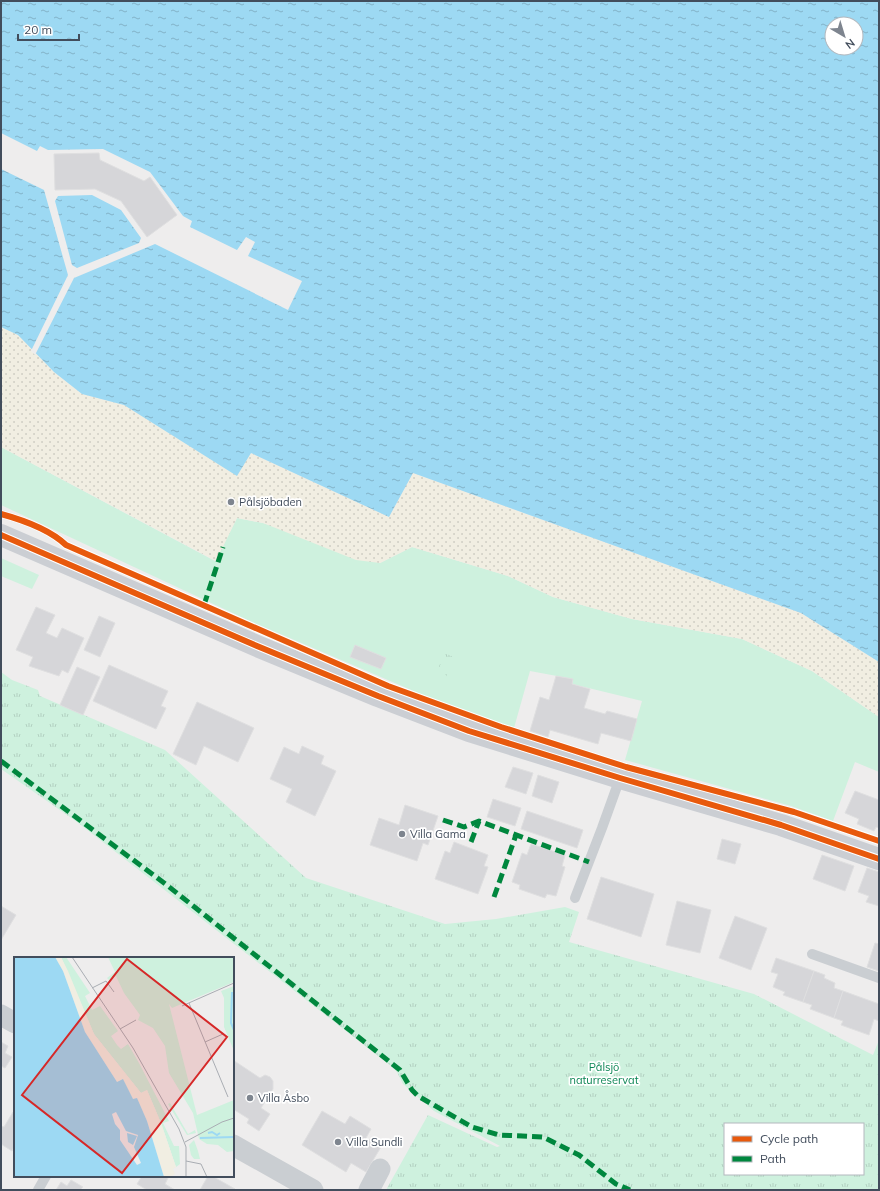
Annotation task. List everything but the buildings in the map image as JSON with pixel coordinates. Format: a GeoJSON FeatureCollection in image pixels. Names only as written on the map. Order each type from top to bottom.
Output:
{"type":"FeatureCollection","features":[{"type":"Feature","properties":{"kind":"street"},"geometry":{"type":"LineString","coordinates":[[1,535],[257,646],[378,696],[469,731],[620,778],[781,825],[879,859]]}},
{"type":"Feature","properties":{"kind":"street"},"geometry":{"type":"LineString","coordinates":[[1,1015],[14,1022]]}},
{"type":"Feature","properties":{"kind":"street"},"geometry":{"type":"LineString","coordinates":[[234,1146],[313,1190]]}},
{"type":"Feature","properties":{"kind":"street"},"geometry":{"type":"LineString","coordinates":[[369,1190],[380,1169]]}},
{"type":"Feature","properties":{"kind":"lane"},"geometry":{"type":"LineString","coordinates":[[575,898],[620,778]]}},
{"type":"Feature","properties":{"kind":"lane"},"geometry":{"type":"LineString","coordinates":[[812,954],[879,978]]}},
{"type":"Feature","properties":{"kind":"lane"},"geometry":{"type":"LineString","coordinates":[[38,1190],[45,1177]]}},
{"type":"Feature","properties":{"kind":"green space"},"geometry":{"type":"Polygon","coordinates":[[[1,447],[215,561],[237,518],[263,523],[380,563],[412,547],[508,576],[553,597],[632,619],[742,639],[812,671],[879,717],[879,772],[855,762],[833,821],[791,806],[625,760],[642,701],[572,684],[573,679],[530,671],[514,728],[430,698],[252,622],[1,505],[1,447]]]}},
{"type":"Feature","properties":{"kind":"green space"},"geometry":{"type":"Polygon","coordinates":[[[1,558],[39,575],[32,589],[1,576],[1,558]]]}},
{"type":"Feature","properties":{"kind":"green space"},"geometry":{"type":"Polygon","coordinates":[[[444,653],[454,657],[445,679],[436,675],[444,653]]]}},
{"type":"Feature","properties":{"kind":"green space","name":"Pålsjö naturreservat"},"geometry":{"type":"Polygon","coordinates":[[[1,672],[12,680],[38,690],[40,696],[165,750],[306,878],[445,924],[496,919],[565,907],[579,912],[569,942],[754,994],[873,1055],[879,1040],[879,1190],[386,1190],[428,1115],[497,1147],[500,1146],[434,1111],[403,1084],[397,1072],[391,1066],[77,822],[1,769],[1,672]]]}},
{"type":"Feature","properties":{"kind":"sand","name":"Pålsjöbaden"},"geometry":{"type":"Polygon","coordinates":[[[1,327],[18,335],[54,372],[82,394],[124,405],[237,475],[251,453],[389,517],[413,473],[801,613],[879,662],[879,717],[812,671],[742,639],[632,619],[553,597],[508,576],[412,547],[380,563],[356,560],[263,523],[237,518],[216,561],[1,447],[1,327]]]}},
{"type":"Feature","properties":{"kind":"water"},"geometry":{"type":"Polygon","coordinates":[[[1,1],[879,1],[879,662],[801,613],[413,473],[389,517],[251,453],[237,476],[124,405],[82,394],[54,372],[18,335],[1,327],[1,1]]]}},
{"type":"Feature","properties":{"kind":"pier"},"geometry":{"type":"Polygon","coordinates":[[[1,133],[37,151],[40,146],[48,150],[103,149],[150,172],[183,216],[192,221],[190,227],[237,250],[246,237],[255,242],[248,256],[302,281],[288,310],[155,244],[74,278],[35,355],[31,351],[68,275],[44,190],[1,169],[1,133]],[[92,195],[58,196],[55,201],[72,265],[77,268],[139,243],[141,238],[121,210],[92,195]]]}},
{"type":"Feature","properties":{"kind":"marked path"},"geometry":{"type":"LineString","coordinates":[[204,605],[223,547]]}},
{"type":"Feature","properties":{"kind":"marked path"},"geometry":{"type":"LineString","coordinates":[[1,761],[168,886],[400,1070],[412,1090],[418,1096],[472,1127],[499,1135],[543,1137],[579,1155],[616,1184],[630,1190]]}},
{"type":"Feature","properties":{"kind":"marked path"},"geometry":{"type":"LineString","coordinates":[[443,820],[464,827],[479,821],[589,862]]}},
{"type":"Feature","properties":{"kind":"marked path"},"geometry":{"type":"LineString","coordinates":[[471,842],[479,821]]}},
{"type":"Feature","properties":{"kind":"marked path"},"geometry":{"type":"LineString","coordinates":[[494,897],[516,835]]}},
{"type":"Feature","properties":{"kind":"cycle path"},"geometry":{"type":"LineString","coordinates":[[1,514],[35,526],[52,534],[66,545],[388,686],[501,727],[626,767],[794,812],[879,841]]}},
{"type":"Feature","properties":{"kind":"cycle path"},"geometry":{"type":"LineString","coordinates":[[1,535],[257,646],[378,696],[469,731],[620,778],[781,825],[879,859]]}},
{"type":"Feature","properties":{"kind":"place","name":"Pålsjöbaden"},"geometry":{"type":"Point","coordinates":[231,502]}},
{"type":"Feature","properties":{"kind":"place","name":"Villa Gama"},"geometry":{"type":"Point","coordinates":[402,834]}},
{"type":"Feature","properties":{"kind":"place","name":"Villa Åsbo"},"geometry":{"type":"Point","coordinates":[250,1098]}},
{"type":"Feature","properties":{"kind":"place","name":"Villa Sundli"},"geometry":{"type":"Point","coordinates":[338,1142]}}]}
